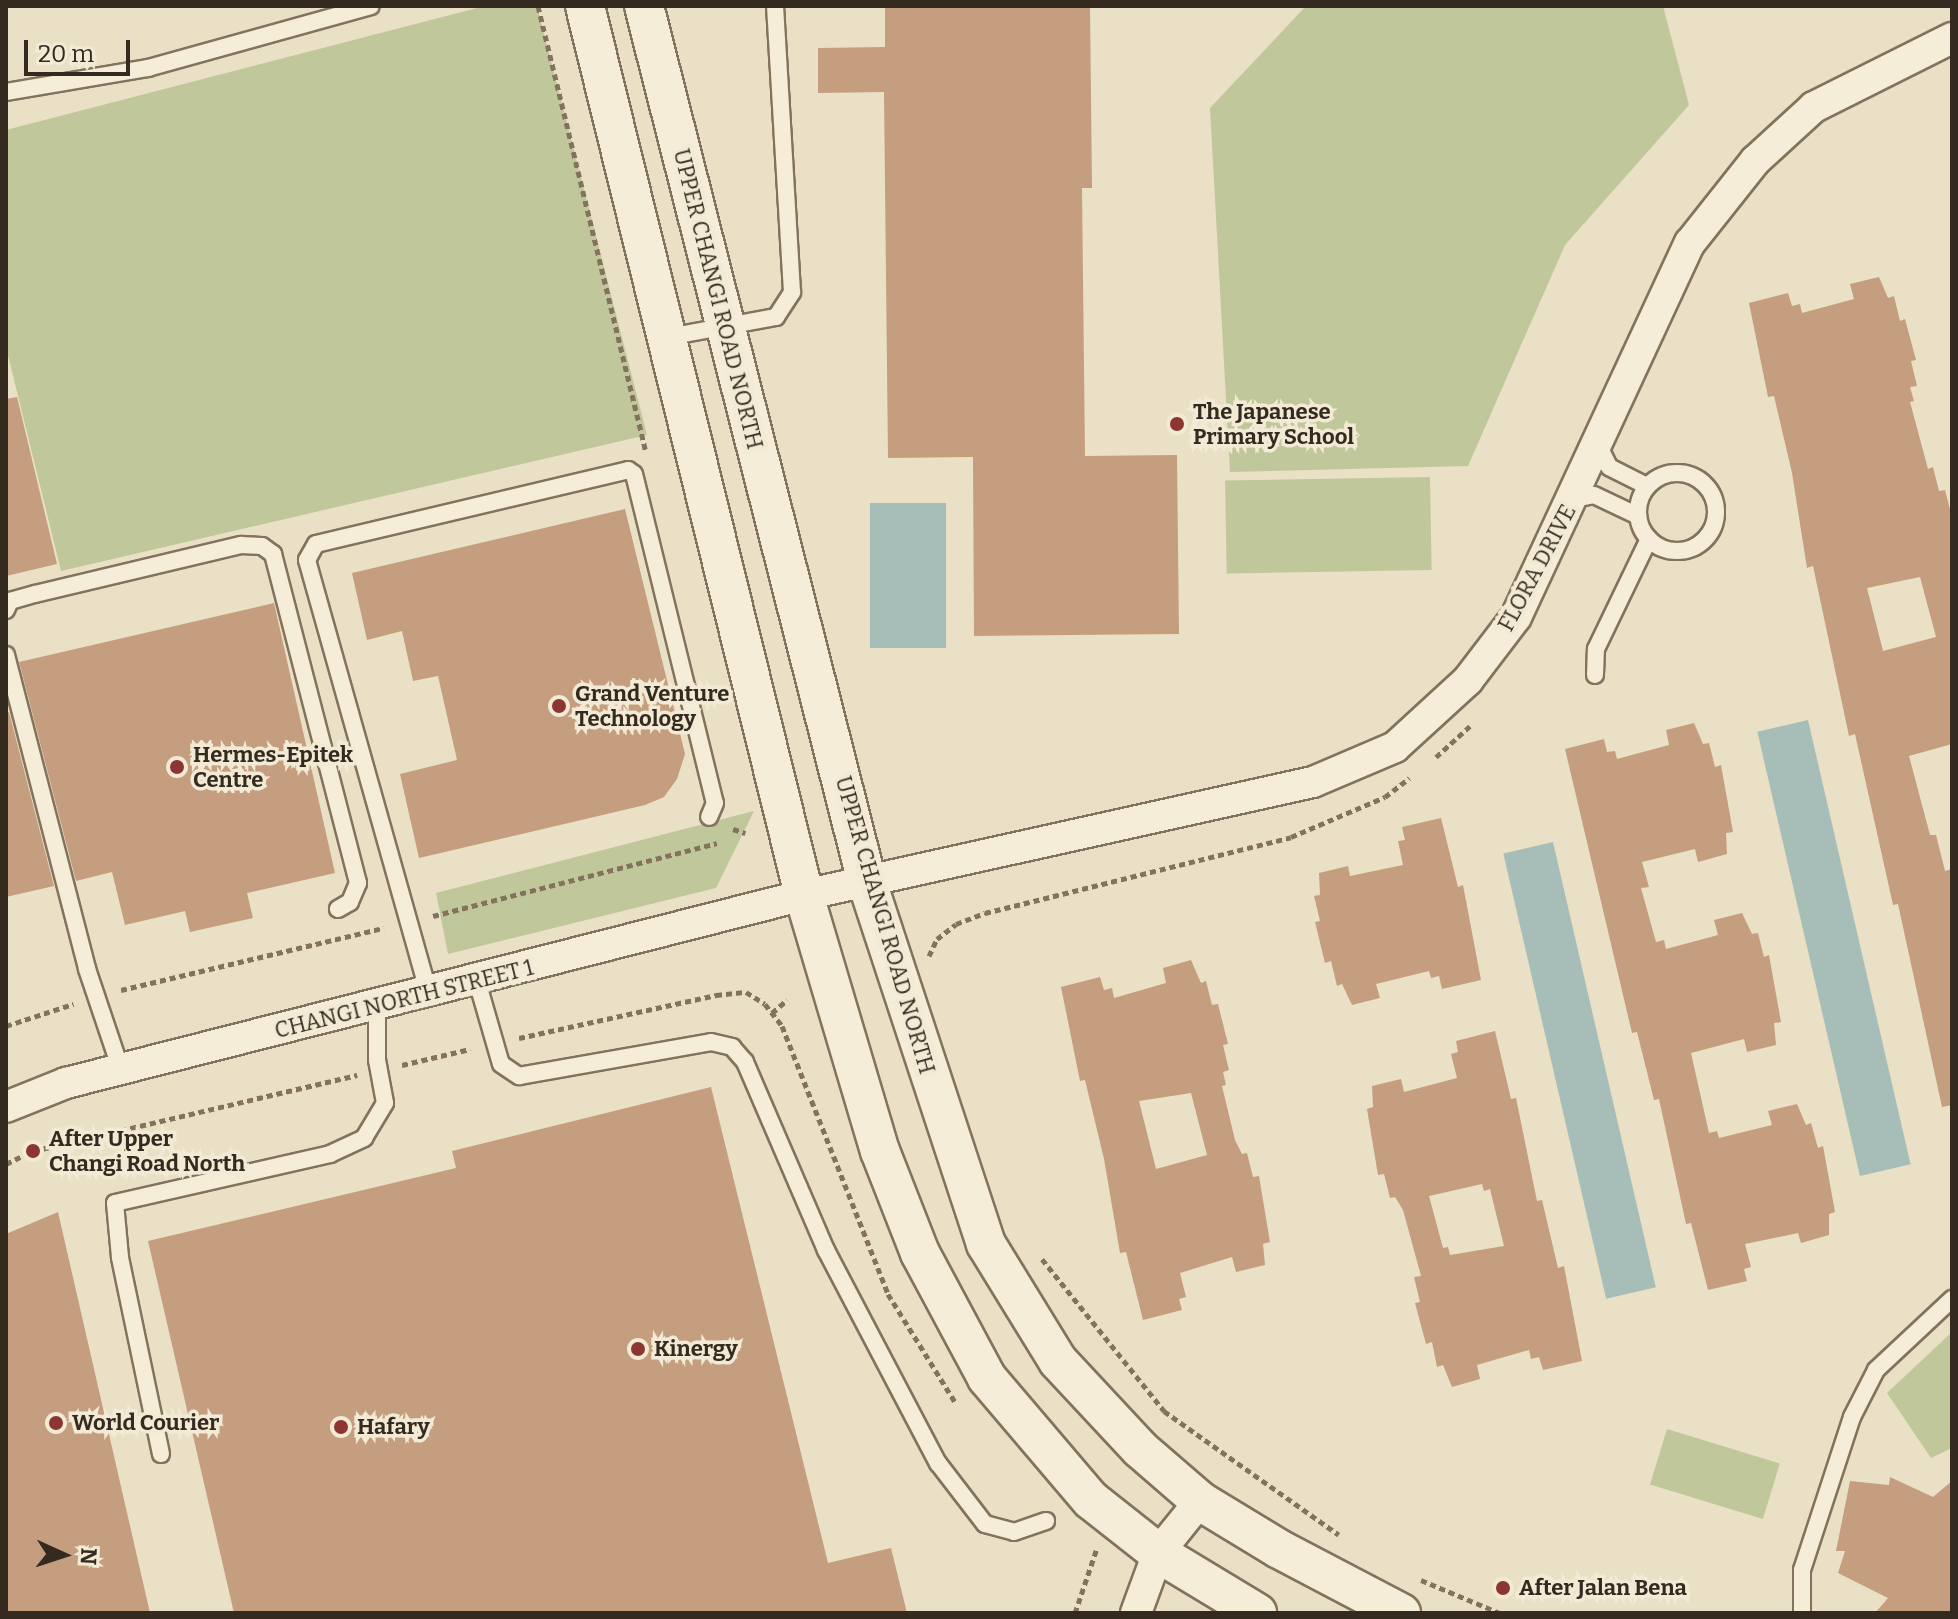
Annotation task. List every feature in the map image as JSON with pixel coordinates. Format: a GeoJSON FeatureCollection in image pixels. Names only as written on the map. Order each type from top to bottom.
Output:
{"type":"FeatureCollection","features":[{"type":"Feature","properties":{"kind":"street"},"geometry":{"type":"LineString","coordinates":[[585,6],[804,895],[880,1151],[920,1253],[979,1364],[1091,1500],[1158,1553],[1257,1613]]}},
{"type":"Feature","properties":{"kind":"street","name":"UPPER CHANGI ROAD NORTH"},"geometry":{"type":"LineString","coordinates":[[644,6],[867,882],[986,1244],[1058,1361],[1140,1449],[1200,1501],[1279,1549],[1401,1613]]}},
{"type":"Feature","properties":{"kind":"street","name":"FLORA DRIVE"},"geometry":{"type":"LineString","coordinates":[[804,895],[1313,782],[1395,747],[1468,680],[1516,617],[1574,499],[1690,243],[1755,161],[1814,107],[1952,38]]}},
{"type":"Feature","properties":{"kind":"street","name":"CHANGI NORTH STREET 1"},"geometry":{"type":"LineString","coordinates":[[6,1107],[66,1083],[429,994],[804,895]]}},
{"type":"Feature","properties":{"kind":"street"},"geometry":{"type":"LineString","coordinates":[[1136,1613],[1158,1553],[1200,1501]]}},
{"type":"Feature","properties":{"kind":"lane"},"geometry":{"type":"LineString","coordinates":[[6,92],[148,68],[371,6]]}},
{"type":"Feature","properties":{"kind":"lane"},"geometry":{"type":"LineString","coordinates":[[668,337],[725,330],[776,317],[792,292],[775,6]]}},
{"type":"Feature","properties":{"kind":"lane"},"geometry":{"type":"LineString","coordinates":[[1598,444],[1609,467],[1647,486]]}},
{"type":"Feature","properties":{"kind":"lane"},"geometry":{"type":"LineString","coordinates":[[429,994],[307,560],[316,544],[628,470],[634,474],[715,803],[709,817]]}},
{"type":"Feature","properties":{"kind":"lane"},"geometry":{"type":"LineString","coordinates":[[1673,472],[1689,474],[1708,489],[1717,512],[1713,528],[1690,549],[1673,552],[1649,539],[1638,516],[1638,504],[1647,486],[1673,472]]}},
{"type":"Feature","properties":{"kind":"lane"},"geometry":{"type":"LineString","coordinates":[[1574,499],[1594,495],[1638,516]]}},
{"type":"Feature","properties":{"kind":"lane"},"geometry":{"type":"LineString","coordinates":[[1595,675],[1596,649],[1649,539]]}},
{"type":"Feature","properties":{"kind":"lane"},"geometry":{"type":"LineString","coordinates":[[6,610],[10,601],[241,545],[262,546],[273,554],[358,883],[350,902],[338,909]]}},
{"type":"Feature","properties":{"kind":"lane"},"geometry":{"type":"LineString","coordinates":[[6,655],[95,997],[121,1070]]}},
{"type":"Feature","properties":{"kind":"lane"},"geometry":{"type":"LineString","coordinates":[[477,981],[501,1064],[519,1076],[711,1042],[732,1047],[745,1062],[826,1250],[938,1463],[985,1524],[1014,1532],[1046,1521]]}},
{"type":"Feature","properties":{"kind":"lane"},"geometry":{"type":"LineString","coordinates":[[161,1454],[120,1257],[115,1203],[330,1154],[364,1138],[385,1103],[379,1070],[377,1007]]}},
{"type":"Feature","properties":{"kind":"lane"},"geometry":{"type":"LineString","coordinates":[[1802,1613],[1802,1570],[1852,1417],[1876,1370],[1952,1299]]}},
{"type":"Feature","properties":{"kind":"path"},"geometry":{"type":"LineString","coordinates":[[538,6],[649,464]]}},
{"type":"Feature","properties":{"kind":"path"},"geometry":{"type":"LineString","coordinates":[[1433,760],[1478,717]]}},
{"type":"Feature","properties":{"kind":"path"},"geometry":{"type":"LineString","coordinates":[[926,962],[937,939],[956,924],[1291,837],[1385,797],[1421,769]]}},
{"type":"Feature","properties":{"kind":"path"},"geometry":{"type":"LineString","coordinates":[[6,1026],[95,997],[700,851],[727,838],[736,820]]}},
{"type":"Feature","properties":{"kind":"path"},"geometry":{"type":"LineString","coordinates":[[733,829],[745,833]]}},
{"type":"Feature","properties":{"kind":"path"},"geometry":{"type":"LineString","coordinates":[[6,1164],[33,1151],[379,1070],[716,995],[746,992],[772,1013],[782,1026],[888,1294],[959,1406]]}},
{"type":"Feature","properties":{"kind":"path"},"geometry":{"type":"LineString","coordinates":[[772,1013],[787,1000]]}},
{"type":"Feature","properties":{"kind":"path"},"geometry":{"type":"LineString","coordinates":[[1039,1255],[1164,1411],[1347,1541]]}},
{"type":"Feature","properties":{"kind":"path"},"geometry":{"type":"LineString","coordinates":[[1075,1613],[1098,1544]]}},
{"type":"Feature","properties":{"kind":"path"},"geometry":{"type":"LineString","coordinates":[[1407,1574],[1500,1613]]}},
{"type":"Feature","properties":{"kind":"green space"},"geometry":{"type":"Polygon","coordinates":[[[485,6],[537,6],[647,435],[61,571],[6,347],[6,130],[485,6]]]}},
{"type":"Feature","properties":{"kind":"green space"},"geometry":{"type":"Polygon","coordinates":[[[1306,6],[1663,6],[1689,105],[1565,245],[1468,466],[1230,472],[1210,108],[1306,6]]]}},
{"type":"Feature","properties":{"kind":"green space"},"geometry":{"type":"Polygon","coordinates":[[[1430,477],[1432,570],[1227,574],[1225,481],[1430,477]]]}},
{"type":"Feature","properties":{"kind":"green space"},"geometry":{"type":"Polygon","coordinates":[[[754,811],[716,888],[448,954],[436,893],[754,811]]]}},
{"type":"Feature","properties":{"kind":"green space"},"geometry":{"type":"Polygon","coordinates":[[[1952,1332],[1952,1448],[1931,1458],[1887,1393],[1952,1332]]]}},
{"type":"Feature","properties":{"kind":"green space"},"geometry":{"type":"Polygon","coordinates":[[[1667,1429],[1780,1463],[1763,1519],[1650,1484],[1667,1429]]]}},
{"type":"Feature","properties":{"kind":"water"},"geometry":{"type":"Polygon","coordinates":[[[870,503],[946,503],[946,648],[870,648],[870,503]]]}},
{"type":"Feature","properties":{"kind":"water"},"geometry":{"type":"Polygon","coordinates":[[[1808,720],[1911,1164],[1860,1176],[1757,732],[1808,720]]]}},
{"type":"Feature","properties":{"kind":"water"},"geometry":{"type":"Polygon","coordinates":[[[1553,842],[1656,1287],[1606,1299],[1503,853],[1553,842]]]}},
{"type":"Feature","properties":{"kind":"building"},"geometry":{"type":"Polygon","coordinates":[[[885,6],[1090,6],[1092,188],[1082,188],[1085,456],[1177,455],[1179,634],[974,636],[973,457],[888,458],[884,92],[818,93],[818,48],[885,47],[885,6]]]}},
{"type":"Feature","properties":{"kind":"building"},"geometry":{"type":"Polygon","coordinates":[[[1879,277],[1888,298],[1894,296],[1900,321],[1905,319],[1916,360],[1911,361],[1917,386],[1910,387],[1914,401],[1910,402],[1928,469],[1933,467],[1939,491],[1945,490],[1952,517],[1952,744],[1909,756],[1930,835],[1936,835],[1945,871],[1952,869],[1952,1105],[1942,1107],[1898,904],[1893,905],[1855,734],[1849,736],[1813,566],[1807,568],[1792,473],[1774,396],[1768,397],[1749,303],[1788,293],[1792,306],[1800,304],[1802,313],[1854,299],[1850,284],[1879,277]],[[1920,577],[1867,588],[1883,651],[1936,637],[1920,577]]]}},
{"type":"Feature","properties":{"kind":"building"},"geometry":{"type":"Polygon","coordinates":[[[17,397],[57,564],[6,576],[6,399],[17,397]]]}},
{"type":"Feature","properties":{"kind":"building","name":"Grand Venture Technology"},"geometry":{"type":"Polygon","coordinates":[[[625,509],[685,754],[677,779],[664,797],[645,805],[419,858],[400,774],[457,760],[438,676],[413,681],[402,631],[367,640],[352,573],[625,509]]]}},
{"type":"Feature","properties":{"kind":"building","name":"Hermes-Epitek Centre"},"geometry":{"type":"Polygon","coordinates":[[[274,603],[335,873],[247,893],[253,918],[190,932],[185,911],[125,925],[112,872],[76,881],[19,662],[274,603]]]}},
{"type":"Feature","properties":{"kind":"building"},"geometry":{"type":"Polygon","coordinates":[[[9,712],[54,886],[6,897],[6,713],[9,712]]]}},
{"type":"Feature","properties":{"kind":"building"},"geometry":{"type":"Polygon","coordinates":[[[1694,723],[1703,744],[1709,743],[1715,767],[1721,765],[1733,832],[1726,833],[1727,854],[1698,862],[1695,849],[1642,862],[1649,887],[1641,888],[1656,942],[1664,940],[1666,949],[1718,935],[1714,920],[1742,913],[1752,934],[1758,933],[1764,957],[1769,955],[1781,1022],[1774,1023],[1776,1045],[1747,1052],[1744,1039],[1691,1053],[1709,1133],[1717,1131],[1719,1138],[1772,1125],[1768,1111],[1797,1104],[1806,1125],[1811,1123],[1818,1148],[1823,1146],[1835,1212],[1829,1214],[1829,1235],[1801,1243],[1798,1233],[1745,1244],[1751,1267],[1744,1269],[1747,1281],[1708,1290],[1691,1223],[1686,1224],[1659,1099],[1654,1100],[1637,1032],[1632,1033],[1565,749],[1604,739],[1607,752],[1615,751],[1617,759],[1669,745],[1666,730],[1694,723]]]}},
{"type":"Feature","properties":{"kind":"building"},"geometry":{"type":"Polygon","coordinates":[[[1441,818],[1458,887],[1463,885],[1481,980],[1442,989],[1439,976],[1431,978],[1429,971],[1376,984],[1380,998],[1352,1005],[1342,984],[1337,986],[1331,961],[1325,963],[1315,922],[1320,921],[1314,896],[1320,895],[1319,873],[1348,866],[1350,876],[1403,865],[1398,841],[1405,840],[1402,827],[1441,818]]]}},
{"type":"Feature","properties":{"kind":"building"},"geometry":{"type":"Polygon","coordinates":[[[1191,960],[1201,983],[1206,981],[1212,1005],[1218,1004],[1228,1044],[1223,1045],[1229,1070],[1223,1072],[1226,1085],[1222,1086],[1235,1140],[1242,1154],[1247,1153],[1253,1177],[1259,1176],[1270,1242],[1263,1244],[1265,1265],[1236,1272],[1232,1257],[1180,1273],[1186,1297],[1179,1299],[1182,1310],[1143,1320],[1126,1252],[1120,1253],[1104,1159],[1085,1080],[1080,1081],[1061,987],[1100,977],[1104,990],[1112,988],[1114,998],[1166,983],[1163,968],[1191,960]],[[1191,1093],[1139,1101],[1156,1169],[1207,1155],[1191,1093]]]}},
{"type":"Feature","properties":{"kind":"building"},"geometry":{"type":"Polygon","coordinates":[[[1495,1031],[1511,1099],[1516,1098],[1537,1201],[1542,1200],[1558,1268],[1564,1266],[1582,1361],[1543,1370],[1539,1357],[1531,1359],[1529,1350],[1477,1365],[1480,1379],[1452,1387],[1443,1365],[1437,1367],[1432,1342],[1426,1344],[1415,1303],[1420,1302],[1414,1277],[1421,1276],[1403,1210],[1395,1197],[1390,1198],[1384,1174],[1378,1175],[1367,1109],[1373,1107],[1372,1086],[1401,1079],[1404,1092],[1457,1078],[1451,1054],[1458,1052],[1456,1041],[1495,1031]],[[1482,1184],[1429,1196],[1443,1248],[1448,1247],[1450,1255],[1504,1246],[1490,1189],[1484,1191],[1482,1184]]]}},
{"type":"Feature","properties":{"kind":"building"},"geometry":{"type":"Polygon","coordinates":[[[711,1087],[828,1563],[891,1548],[907,1613],[234,1613],[148,1241],[456,1168],[452,1151],[711,1087]]]}},
{"type":"Feature","properties":{"kind":"building","name":"World Courier"},"geometry":{"type":"Polygon","coordinates":[[[58,1212],[150,1613],[6,1613],[6,1234],[58,1212]]]}},
{"type":"Feature","properties":{"kind":"building"},"geometry":{"type":"Polygon","coordinates":[[[1890,1477],[1933,1497],[1952,1481],[1952,1613],[1875,1613],[1888,1598],[1838,1573],[1845,1551],[1836,1551],[1850,1481],[1889,1485],[1890,1477]]]}},
{"type":"Feature","properties":{"kind":"place","name":"The Japanese Primary School"},"geometry":{"type":"Point","coordinates":[1177,424]}},
{"type":"Feature","properties":{"kind":"place","name":"Grand Venture Technology"},"geometry":{"type":"Point","coordinates":[559,706]}},
{"type":"Feature","properties":{"kind":"place","name":"Hermes-Epitek Centre"},"geometry":{"type":"Point","coordinates":[177,767]}},
{"type":"Feature","properties":{"kind":"place","name":"After Upper Changi Road North"},"geometry":{"type":"Point","coordinates":[33,1151]}},
{"type":"Feature","properties":{"kind":"place","name":"Kinergy"},"geometry":{"type":"Point","coordinates":[638,1349]}},
{"type":"Feature","properties":{"kind":"place","name":"World Courier"},"geometry":{"type":"Point","coordinates":[56,1423]}},
{"type":"Feature","properties":{"kind":"place","name":"Hafary"},"geometry":{"type":"Point","coordinates":[341,1427]}},
{"type":"Feature","properties":{"kind":"place","name":"After Jalan Bena"},"geometry":{"type":"Point","coordinates":[1503,1588]}}]}
